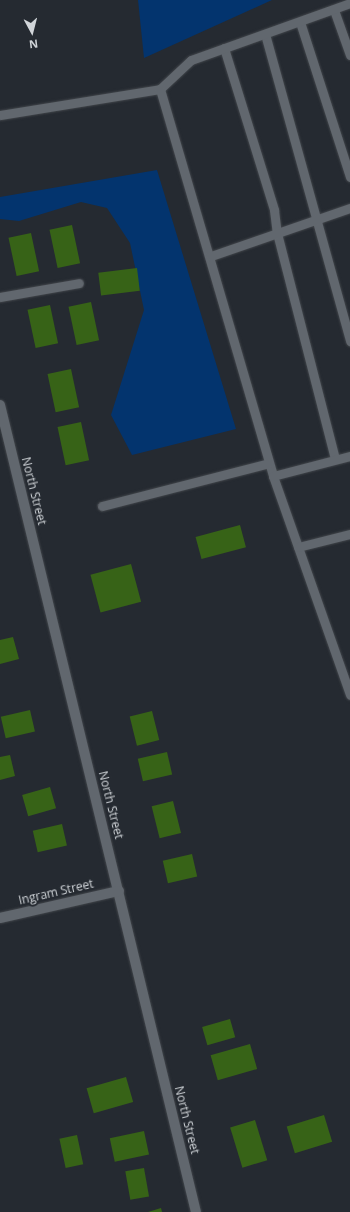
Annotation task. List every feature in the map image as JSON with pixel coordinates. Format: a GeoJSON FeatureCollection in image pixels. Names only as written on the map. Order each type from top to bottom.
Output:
{"type":"FeatureCollection","features":[{"type":"Feature","properties":{"kind":"street","name":"North Street"},"geometry":{"type":"LineString","coordinates":[[0,405],[196,1212]]}},
{"type":"Feature","properties":{"kind":"street","name":"Ingram Street"},"geometry":{"type":"LineString","coordinates":[[0,918],[119,891]]}},
{"type":"Feature","properties":{"kind":"lane"},"geometry":{"type":"LineString","coordinates":[[0,115],[160,89],[191,60],[350,3]]}},
{"type":"Feature","properties":{"kind":"lane"},"geometry":{"type":"LineString","coordinates":[[334,10],[350,55]]}},
{"type":"Feature","properties":{"kind":"lane"},"geometry":{"type":"LineString","coordinates":[[300,22],[350,177]]}},
{"type":"Feature","properties":{"kind":"lane"},"geometry":{"type":"LineString","coordinates":[[265,34],[350,340]]}},
{"type":"Feature","properties":{"kind":"lane"},"geometry":{"type":"LineString","coordinates":[[224,48],[274,210],[277,233],[335,460]]}},
{"type":"Feature","properties":{"kind":"lane"},"geometry":{"type":"LineString","coordinates":[[160,89],[211,256],[273,476],[350,695]]}},
{"type":"Feature","properties":{"kind":"lane"},"geometry":{"type":"LineString","coordinates":[[211,256],[350,208]]}},
{"type":"Feature","properties":{"kind":"lane"},"geometry":{"type":"LineString","coordinates":[[0,297],[79,283]]}},
{"type":"Feature","properties":{"kind":"lane"},"geometry":{"type":"LineString","coordinates":[[273,476],[350,456]]}},
{"type":"Feature","properties":{"kind":"lane"},"geometry":{"type":"LineString","coordinates":[[102,506],[269,463]]}},
{"type":"Feature","properties":{"kind":"lane"},"geometry":{"type":"LineString","coordinates":[[298,547],[350,534]]}},
{"type":"Feature","properties":{"kind":"lane"},"geometry":{"type":"LineString","coordinates":[[340,666],[350,664]]}},
{"type":"Feature","properties":{"kind":"shaded area"},"geometry":{"type":"Polygon","coordinates":[[[138,0],[272,0],[144,58],[138,0]]]}},
{"type":"Feature","properties":{"kind":"shaded area"},"geometry":{"type":"Polygon","coordinates":[[[157,170],[236,429],[132,455],[111,415],[144,310],[130,243],[107,208],[81,202],[19,221],[0,219],[0,197],[157,170]]]}},
{"type":"Feature","properties":{"kind":"building"},"geometry":{"type":"Polygon","coordinates":[[[72,225],[80,263],[58,268],[50,230],[72,225]]]}},
{"type":"Feature","properties":{"kind":"building"},"geometry":{"type":"Polygon","coordinates":[[[31,233],[39,271],[17,276],[9,238],[31,233]]]}},
{"type":"Feature","properties":{"kind":"building"},"geometry":{"type":"Polygon","coordinates":[[[137,268],[140,291],[101,296],[98,273],[137,268]]]}},
{"type":"Feature","properties":{"kind":"building"},"geometry":{"type":"Polygon","coordinates":[[[91,302],[99,340],[77,345],[69,307],[91,302]]]}},
{"type":"Feature","properties":{"kind":"building"},"geometry":{"type":"Polygon","coordinates":[[[50,305],[58,343],[36,348],[28,310],[50,305]]]}},
{"type":"Feature","properties":{"kind":"building"},"geometry":{"type":"Polygon","coordinates":[[[71,369],[79,407],[56,412],[48,374],[71,369]]]}},
{"type":"Feature","properties":{"kind":"building"},"geometry":{"type":"Polygon","coordinates":[[[81,422],[89,460],[66,465],[58,427],[81,422]]]}},
{"type":"Feature","properties":{"kind":"building"},"geometry":{"type":"Polygon","coordinates":[[[240,525],[246,547],[202,559],[196,537],[240,525]]]}},
{"type":"Feature","properties":{"kind":"building"},"geometry":{"type":"Polygon","coordinates":[[[131,564],[141,602],[101,613],[90,575],[131,564]]]}},
{"type":"Feature","properties":{"kind":"building"},"geometry":{"type":"Polygon","coordinates":[[[13,637],[19,659],[0,664],[0,640],[13,637]]]}},
{"type":"Feature","properties":{"kind":"building"},"geometry":{"type":"Polygon","coordinates":[[[30,710],[35,731],[6,738],[1,717],[30,710]]]}},
{"type":"Feature","properties":{"kind":"building"},"geometry":{"type":"Polygon","coordinates":[[[152,711],[159,740],[137,746],[130,717],[152,711]]]}},
{"type":"Feature","properties":{"kind":"building"},"geometry":{"type":"Polygon","coordinates":[[[167,752],[172,774],[143,781],[138,759],[167,752]]]}},
{"type":"Feature","properties":{"kind":"building"},"geometry":{"type":"Polygon","coordinates":[[[10,755],[15,776],[0,780],[0,757],[10,755]]]}},
{"type":"Feature","properties":{"kind":"building"},"geometry":{"type":"Polygon","coordinates":[[[50,787],[56,808],[28,816],[22,795],[50,787]]]}},
{"type":"Feature","properties":{"kind":"building"},"geometry":{"type":"Polygon","coordinates":[[[173,801],[181,833],[160,838],[152,806],[173,801]]]}},
{"type":"Feature","properties":{"kind":"building"},"geometry":{"type":"Polygon","coordinates":[[[62,824],[67,845],[38,852],[33,831],[62,824]]]}},
{"type":"Feature","properties":{"kind":"building"},"geometry":{"type":"Polygon","coordinates":[[[192,854],[197,876],[168,883],[163,861],[192,854]]]}},
{"type":"Feature","properties":{"kind":"building"},"geometry":{"type":"Polygon","coordinates":[[[230,1019],[235,1037],[207,1045],[202,1027],[230,1019]]]}},
{"type":"Feature","properties":{"kind":"building"},"geometry":{"type":"Polygon","coordinates":[[[250,1044],[257,1069],[218,1080],[211,1055],[250,1044]]]}},
{"type":"Feature","properties":{"kind":"building"},"geometry":{"type":"Polygon","coordinates":[[[126,1077],[133,1102],[94,1113],[87,1088],[126,1077]]]}},
{"type":"Feature","properties":{"kind":"building"},"geometry":{"type":"Polygon","coordinates":[[[324,1115],[332,1142],[295,1153],[287,1126],[324,1115]]]}},
{"type":"Feature","properties":{"kind":"building"},"geometry":{"type":"Polygon","coordinates":[[[255,1120],[267,1160],[242,1168],[230,1128],[255,1120]]]}},
{"type":"Feature","properties":{"kind":"building"},"geometry":{"type":"Polygon","coordinates":[[[144,1131],[149,1154],[115,1162],[110,1138],[144,1131]]]}},
{"type":"Feature","properties":{"kind":"building"},"geometry":{"type":"Polygon","coordinates":[[[77,1135],[83,1164],[66,1168],[59,1139],[77,1135]]]}},
{"type":"Feature","properties":{"kind":"building"},"geometry":{"type":"Polygon","coordinates":[[[144,1168],[149,1197],[130,1200],[125,1171],[144,1168]]]}},
{"type":"Feature","properties":{"kind":"building"},"geometry":{"type":"Polygon","coordinates":[[[161,1208],[162,1212],[148,1212],[161,1208]]]}}]}
